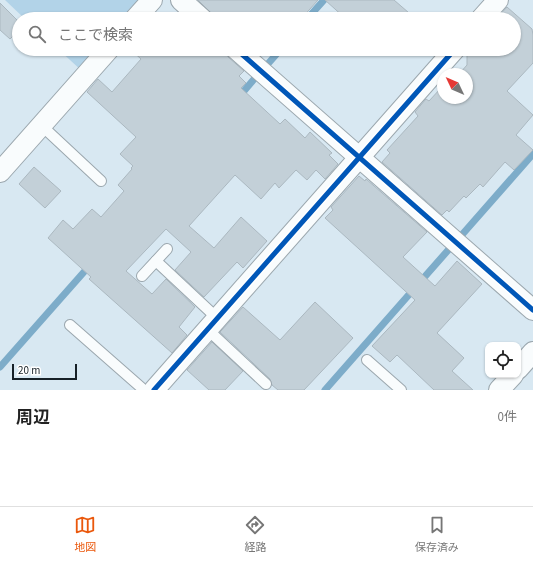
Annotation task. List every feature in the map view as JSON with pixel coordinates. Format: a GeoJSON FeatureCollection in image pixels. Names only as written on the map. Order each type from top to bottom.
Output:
{"type":"FeatureCollection","features":[{"type":"Feature","properties":{"kind":"street"},"geometry":{"type":"LineString","coordinates":[[141,12],[152,0]]}},
{"type":"Feature","properties":{"kind":"street"},"geometry":{"type":"LineString","coordinates":[[181,0],[194,12]]}},
{"type":"Feature","properties":{"kind":"street"},"geometry":{"type":"LineString","coordinates":[[487,12],[498,0]]}},
{"type":"Feature","properties":{"kind":"street"},"geometry":{"type":"LineString","coordinates":[[3,162],[41,126],[103,56]]}},
{"type":"Feature","properties":{"kind":"street"},"geometry":{"type":"LineString","coordinates":[[244,56],[533,310]]}},
{"type":"Feature","properties":{"kind":"street"},"geometry":{"type":"LineString","coordinates":[[154,390],[449,56]]}},
{"type":"Feature","properties":{"kind":"street"},"geometry":{"type":"LineString","coordinates":[[521,366],[533,352]]}},
{"type":"Feature","properties":{"kind":"street"},"geometry":{"type":"LineString","coordinates":[[499,390],[509,378]]}},
{"type":"Feature","properties":{"kind":"lane"},"geometry":{"type":"LineString","coordinates":[[41,126],[101,181]]}},
{"type":"Feature","properties":{"kind":"lane"},"geometry":{"type":"LineString","coordinates":[[142,276],[167,249]]}},
{"type":"Feature","properties":{"kind":"lane"},"geometry":{"type":"LineString","coordinates":[[156,261],[266,384]]}},
{"type":"Feature","properties":{"kind":"lane"},"geometry":{"type":"LineString","coordinates":[[70,325],[144,390]]}},
{"type":"Feature","properties":{"kind":"lane"},"geometry":{"type":"LineString","coordinates":[[367,360],[401,390]]}},
{"type":"Feature","properties":{"kind":"shaded area"},"geometry":{"type":"Polygon","coordinates":[[[5,0],[146,0],[135,12],[18,12],[5,0]]]}},
{"type":"Feature","properties":{"kind":"shaded area"},"geometry":{"type":"Polygon","coordinates":[[[66,56],[96,56],[82,71],[66,56]]]}},
{"type":"Feature","properties":{"kind":"building"},"geometry":{"type":"Polygon","coordinates":[[[198,0],[318,0],[307,12],[210,12],[198,0]]]}},
{"type":"Feature","properties":{"kind":"building"},"geometry":{"type":"Polygon","coordinates":[[[325,0],[394,0],[408,12],[338,12],[325,0]]]}},
{"type":"Feature","properties":{"kind":"building"},"geometry":{"type":"Polygon","coordinates":[[[0,3],[12,15],[12,37],[10,39],[0,30],[0,3]]]}},
{"type":"Feature","properties":{"kind":"building"},"geometry":{"type":"Polygon","coordinates":[[[507,7],[513,12],[502,12],[507,7]]]}},
{"type":"Feature","properties":{"kind":"building"},"geometry":{"type":"Polygon","coordinates":[[[521,19],[532,29],[533,63],[507,91],[533,115],[516,135],[533,150],[514,170],[505,162],[483,187],[480,184],[466,198],[464,196],[449,212],[447,210],[442,215],[382,162],[390,153],[387,150],[418,116],[415,112],[426,99],[429,101],[437,92],[437,104],[473,104],[473,68],[464,68],[467,65],[467,56],[521,56],[521,19]]]}},
{"type":"Feature","properties":{"kind":"building"},"geometry":{"type":"Polygon","coordinates":[[[138,56],[228,56],[244,71],[239,76],[246,83],[241,88],[280,124],[285,119],[305,138],[310,132],[332,153],[329,155],[338,164],[325,179],[316,170],[307,180],[296,170],[279,188],[275,183],[261,199],[235,175],[189,226],[214,248],[241,217],[267,241],[243,268],[237,262],[204,297],[175,270],[191,252],[166,229],[126,271],[152,294],[166,279],[195,307],[179,327],[187,335],[172,353],[89,279],[91,277],[48,238],[63,220],[73,229],[92,209],[101,217],[124,191],[118,185],[133,166],[120,154],[136,137],[87,92],[98,79],[112,92],[141,59],[138,56]]]}},
{"type":"Feature","properties":{"kind":"building"},"geometry":{"type":"Polygon","coordinates":[[[34,167],[61,191],[45,208],[19,184],[34,167]]]}},
{"type":"Feature","properties":{"kind":"building"},"geometry":{"type":"Polygon","coordinates":[[[359,176],[365,181],[366,179],[427,232],[403,257],[435,286],[457,261],[482,284],[437,333],[464,358],[452,371],[473,390],[434,390],[397,355],[390,362],[372,346],[415,300],[325,218],[333,210],[331,207],[359,176]]]}},
{"type":"Feature","properties":{"kind":"building"},"geometry":{"type":"Polygon","coordinates":[[[315,302],[353,338],[304,390],[278,390],[272,385],[270,379],[220,332],[243,307],[280,340],[315,302]]]}},
{"type":"Feature","properties":{"kind":"building"},"geometry":{"type":"Polygon","coordinates":[[[212,342],[243,371],[225,390],[209,390],[187,370],[212,342]]]}},
{"type":"Feature","properties":{"kind":"waterway"},"geometry":{"type":"LineString","coordinates":[[313,12],[324,0]]}},
{"type":"Feature","properties":{"kind":"waterway"},"geometry":{"type":"LineString","coordinates":[[266,66],[275,56]]}},
{"type":"Feature","properties":{"kind":"waterway"},"geometry":{"type":"LineString","coordinates":[[238,98],[255,78]]}},
{"type":"Feature","properties":{"kind":"waterway"},"geometry":{"type":"LineString","coordinates":[[460,237],[533,154]]}},
{"type":"Feature","properties":{"kind":"waterway"},"geometry":{"type":"LineString","coordinates":[[325,390],[450,248]]}},
{"type":"Feature","properties":{"kind":"waterway"},"geometry":{"type":"LineString","coordinates":[[0,367],[91,264]]}},
{"type":"Feature","properties":{"kind":"cycle path"},"geometry":{"type":"LineString","coordinates":[[244,56],[533,310]]}},
{"type":"Feature","properties":{"kind":"cycle path"},"geometry":{"type":"LineString","coordinates":[[154,390],[449,56]]}}]}
